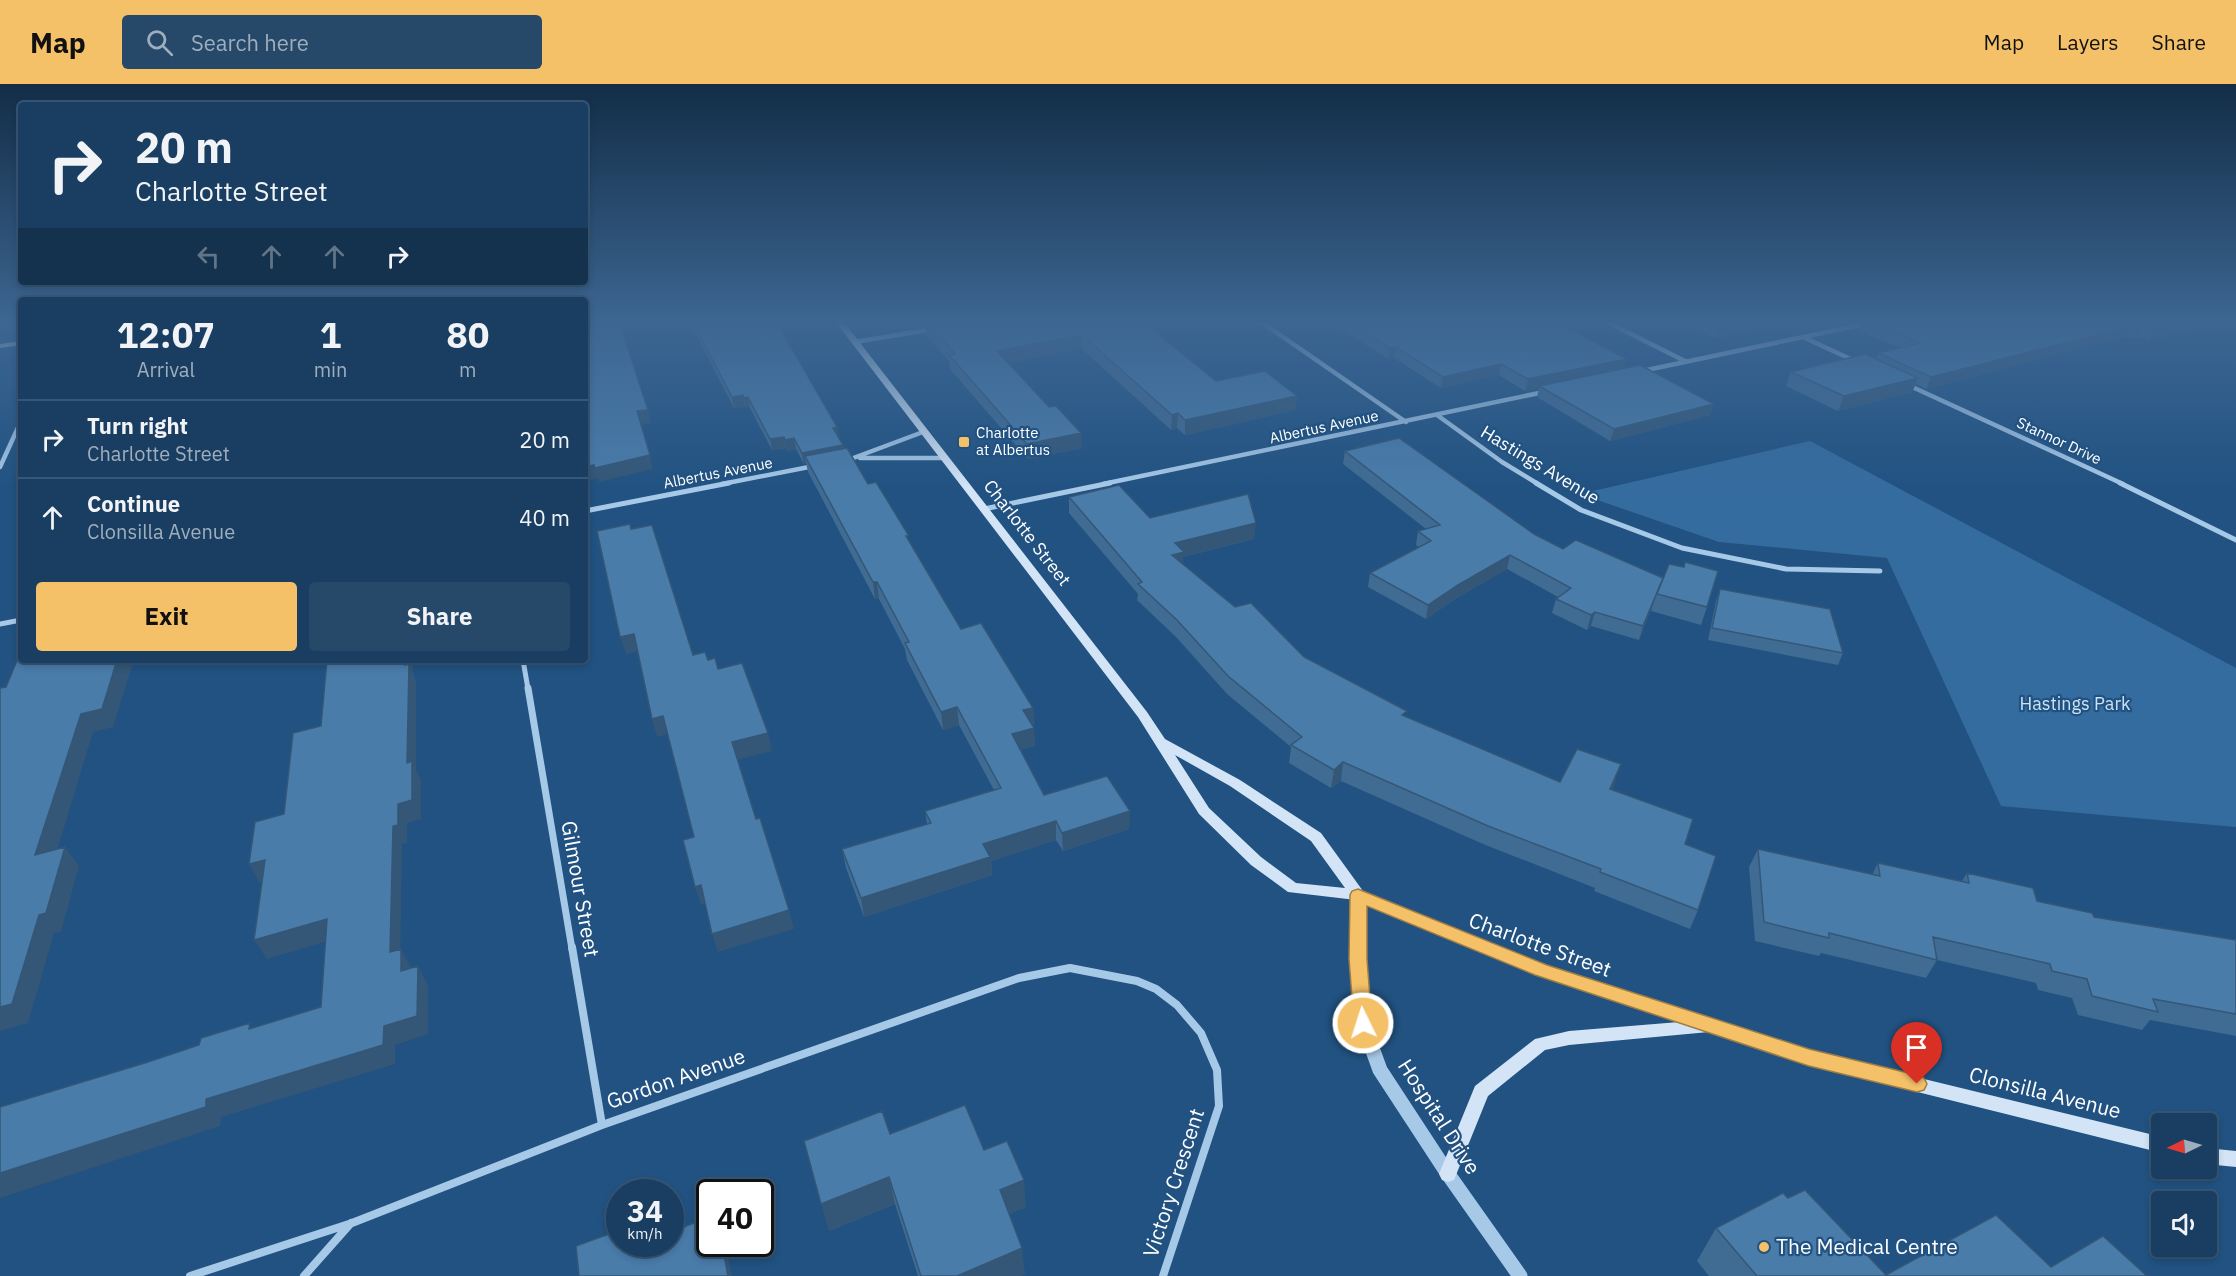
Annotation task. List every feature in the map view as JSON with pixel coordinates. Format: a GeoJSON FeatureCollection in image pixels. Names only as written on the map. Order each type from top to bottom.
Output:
{"type":"FeatureCollection","features":[{"type":"Feature","properties":{"kind":"main road","name":"Charlotte Street"},"geometry":{"type":"LineString","coordinates":[[881,377],[1162,741],[1204,811],[1256,861],[1293,888],[1358,895],[1541,970],[1710,1027]]}},
{"type":"Feature","properties":{"kind":"main road","name":"Charlotte Street"},"geometry":{"type":"LineString","coordinates":[[1162,741],[1235,783],[1317,837],[1358,895]]}},
{"type":"Feature","properties":{"kind":"main road","name":"Clonsilla Avenue"},"geometry":{"type":"LineString","coordinates":[[1710,1027],[1809,1058],[2151,1142]]}},
{"type":"Feature","properties":{"kind":"main road"},"geometry":{"type":"LineString","coordinates":[[1448,1174],[1481,1091],[1541,1044],[1569,1038],[1710,1027]]}},
{"type":"Feature","properties":{"kind":"main road"},"geometry":{"type":"LineString","coordinates":[[2217,1157],[2236,1159]]}},
{"type":"Feature","properties":{"kind":"street"},"geometry":{"type":"LineString","coordinates":[[1340,377],[1406,422]]}},
{"type":"Feature","properties":{"kind":"street","name":"Stannor Drive"},"geometry":{"type":"LineString","coordinates":[[1900,382],[2111,478],[2236,540]]}},
{"type":"Feature","properties":{"kind":"street","name":"Albertus Avenue"},"geometry":{"type":"LineString","coordinates":[[984,509],[1550,391]]}},
{"type":"Feature","properties":{"kind":"street","name":"Hastings Avenue"},"geometry":{"type":"LineString","coordinates":[[1437,415],[1502,462],[1581,510],[1682,548],[1786,569],[1880,571]]}},
{"type":"Feature","properties":{"kind":"street"},"geometry":{"type":"LineString","coordinates":[[0,467],[18,428]]}},
{"type":"Feature","properties":{"kind":"street"},"geometry":{"type":"LineString","coordinates":[[856,458],[923,432]]}},
{"type":"Feature","properties":{"kind":"street"},"geometry":{"type":"LineString","coordinates":[[845,460],[943,458]]}},
{"type":"Feature","properties":{"kind":"street","name":"Albertus Avenue"},"geometry":{"type":"LineString","coordinates":[[588,510],[822,465]]}},
{"type":"Feature","properties":{"kind":"street"},"geometry":{"type":"LineString","coordinates":[[0,624],[18,621]]}},
{"type":"Feature","properties":{"kind":"street","name":"Gilmour Street"},"geometry":{"type":"LineString","coordinates":[[524,663],[602,1125]]}},
{"type":"Feature","properties":{"kind":"street","name":"Hospital Drive"},"geometry":{"type":"LineString","coordinates":[[1358,895],[1358,959],[1363,1023],[1380,1070],[1448,1174],[1520,1276]]}},
{"type":"Feature","properties":{"kind":"street","name":"Gordon Avenue"},"geometry":{"type":"LineString","coordinates":[[190,1276],[352,1223],[602,1125],[1019,978],[1070,968],[1137,981],[1156,989],[1177,1005]]}},
{"type":"Feature","properties":{"kind":"street","name":"Victory Crescent"},"geometry":{"type":"LineString","coordinates":[[1163,1276],[1219,1106],[1217,1070],[1201,1033],[1177,1005]]}},
{"type":"Feature","properties":{"kind":"street"},"geometry":{"type":"LineString","coordinates":[[304,1276],[352,1223]]}},
{"type":"Feature","properties":{"kind":"green space","name":"Hastings Park"},"geometry":{"type":"Polygon","coordinates":[[[1810,441],[2236,668],[2236,827],[2001,806],[1887,558],[1719,542],[1580,494],[1810,441]]]}},
{"type":"Feature","properties":{"kind":"building"},"geometry":{"type":"Polygon","coordinates":[[[588,377],[637,377],[648,410],[637,411],[650,455],[595,468],[594,465],[588,466],[588,377]]]}},
{"type":"Feature","properties":{"kind":"building"},"geometry":{"type":"Polygon","coordinates":[[[721,377],[808,377],[837,427],[833,428],[843,445],[802,453],[794,438],[770,439],[748,397],[744,398],[743,395],[732,397],[721,377]]]}},
{"type":"Feature","properties":{"kind":"building"},"geometry":{"type":"Polygon","coordinates":[[[968,377],[1021,377],[1049,407],[1056,406],[1081,433],[1027,444],[968,377]]]}},
{"type":"Feature","properties":{"kind":"building"},"geometry":{"type":"Polygon","coordinates":[[[1129,377],[1211,377],[1216,381],[1237,377],[1272,377],[1297,396],[1185,420],[1178,413],[1172,415],[1129,377]]]}},
{"type":"Feature","properties":{"kind":"building"},"geometry":{"type":"Polygon","coordinates":[[[1584,377],[1662,377],[1714,404],[1614,429],[1539,386],[1584,377]]]}},
{"type":"Feature","properties":{"kind":"building"},"geometry":{"type":"Polygon","coordinates":[[[1801,377],[1918,378],[1844,396],[1801,377]]]}},
{"type":"Feature","properties":{"kind":"building"},"geometry":{"type":"Polygon","coordinates":[[[1399,438],[1534,534],[1563,549],[1576,540],[1663,578],[1643,626],[1595,612],[1591,615],[1556,599],[1571,588],[1510,555],[1428,605],[1370,573],[1431,541],[1418,531],[1440,525],[1345,451],[1399,438]]]}},
{"type":"Feature","properties":{"kind":"building"},"geometry":{"type":"Polygon","coordinates":[[[847,448],[868,484],[876,482],[961,629],[981,623],[1033,708],[1023,710],[1034,728],[1012,734],[1044,795],[1107,776],[1130,811],[1062,833],[1056,821],[983,844],[990,857],[861,898],[842,849],[931,823],[925,811],[1001,788],[957,707],[941,712],[905,643],[909,642],[877,582],[873,582],[805,456],[847,448]]]}},
{"type":"Feature","properties":{"kind":"building"},"geometry":{"type":"Polygon","coordinates":[[[1119,485],[1150,518],[1248,494],[1256,523],[1175,543],[1184,552],[1172,555],[1235,607],[1251,603],[1304,657],[1407,711],[1402,715],[1560,782],[1577,749],[1621,764],[1610,789],[1693,819],[1685,844],[1716,856],[1698,910],[1600,872],[1601,869],[1488,826],[1343,762],[1334,770],[1291,745],[1302,737],[1228,676],[1177,620],[1138,584],[1142,582],[1069,497],[1119,485]]]}},
{"type":"Feature","properties":{"kind":"building"},"geometry":{"type":"Polygon","coordinates":[[[630,524],[631,529],[652,525],[693,655],[705,652],[708,660],[715,658],[718,669],[742,663],[768,733],[732,742],[756,819],[760,818],[789,910],[712,934],[701,885],[695,887],[683,840],[694,837],[663,716],[652,719],[634,634],[620,637],[597,531],[630,524]]]}},
{"type":"Feature","properties":{"kind":"building"},"geometry":{"type":"Polygon","coordinates":[[[1685,562],[1718,571],[1707,607],[1657,594],[1669,564],[1684,567],[1685,562]]]}},
{"type":"Feature","properties":{"kind":"building"},"geometry":{"type":"Polygon","coordinates":[[[1720,589],[1830,609],[1843,653],[1712,628],[1720,589]]]}},
{"type":"Feature","properties":{"kind":"building"},"geometry":{"type":"Polygon","coordinates":[[[18,658],[18,663],[116,663],[102,709],[81,714],[35,855],[65,847],[46,913],[39,915],[12,1004],[0,1007],[0,688],[6,687],[18,658]]]}},
{"type":"Feature","properties":{"kind":"building"},"geometry":{"type":"Polygon","coordinates":[[[327,663],[409,664],[407,763],[412,761],[412,800],[398,804],[398,825],[393,826],[390,952],[401,949],[401,971],[418,966],[417,1016],[384,1026],[383,1045],[206,1099],[206,1107],[0,1173],[0,1107],[199,1045],[201,1038],[250,1023],[249,1029],[321,1007],[327,919],[254,940],[265,860],[249,864],[255,822],[284,814],[293,733],[321,726],[327,663]]]}},
{"type":"Feature","properties":{"kind":"building"},"geometry":{"type":"Polygon","coordinates":[[[1758,849],[1880,876],[1878,863],[1969,883],[1967,873],[2033,888],[2037,901],[2092,913],[2094,917],[2236,940],[2236,1014],[2153,999],[2158,1012],[2092,996],[2087,979],[2052,971],[2050,964],[1933,937],[1937,960],[1829,933],[1829,938],[1764,922],[1758,849]]]}},
{"type":"Feature","properties":{"kind":"building"},"geometry":{"type":"Polygon","coordinates":[[[965,1105],[984,1150],[1007,1141],[1024,1180],[1000,1190],[1022,1248],[957,1276],[921,1276],[889,1177],[821,1204],[804,1141],[882,1111],[890,1134],[965,1105]]]}},
{"type":"Feature","properties":{"kind":"building"},"geometry":{"type":"Polygon","coordinates":[[[1805,1190],[1886,1275],[1996,1215],[2051,1267],[2103,1236],[2147,1276],[1757,1276],[1716,1228],[1783,1193],[1788,1198],[1805,1190]]]}},
{"type":"Feature","properties":{"kind":"building"},"geometry":{"type":"Polygon","coordinates":[[[696,1222],[696,1257],[724,1257],[728,1276],[579,1276],[576,1246],[606,1235],[606,1257],[684,1257],[684,1227],[696,1222]]]}},
{"type":"Feature","properties":{"kind":"place","name":"Charlotte at Albertus"},"geometry":{"type":"Point","coordinates":[964,442]}},
{"type":"Feature","properties":{"kind":"place","name":"The Medical Centre"},"geometry":{"type":"Point","coordinates":[1764,1247]}},
{"type":"Feature","properties":{"kind":"route"},"geometry":{"type":"LineString","coordinates":[[1363,1023],[1358,959],[1358,895],[1438,930],[1541,970],[1809,1058],[1917,1084]]}}]}
